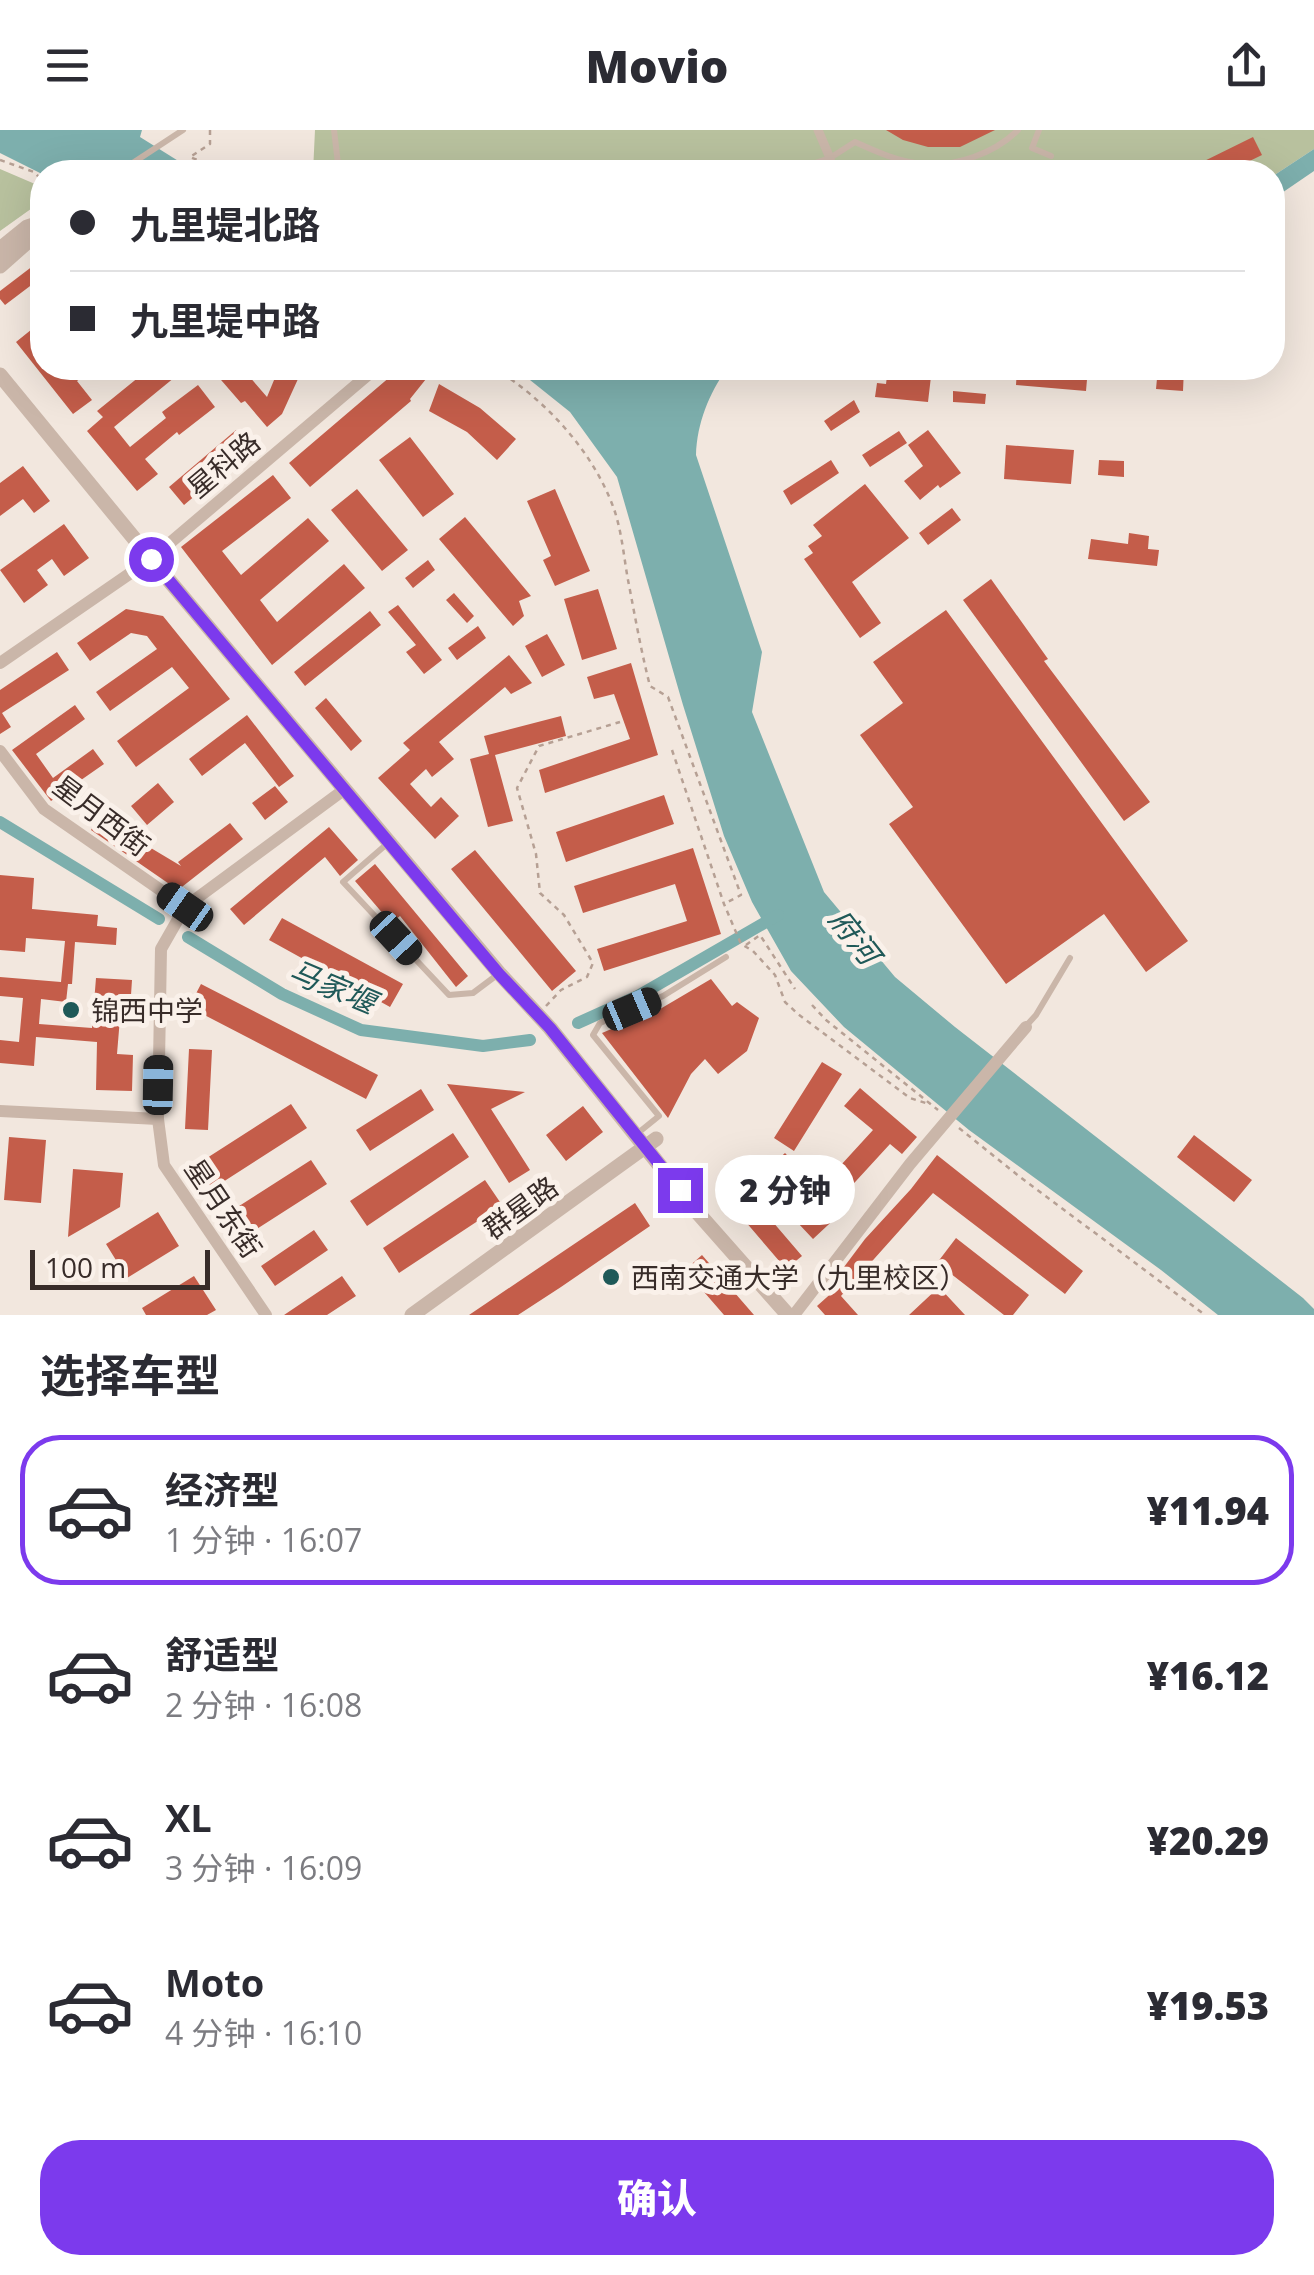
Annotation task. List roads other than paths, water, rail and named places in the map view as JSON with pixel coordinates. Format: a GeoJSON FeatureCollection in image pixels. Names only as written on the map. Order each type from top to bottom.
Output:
{"type":"FeatureCollection","features":[{"type":"Feature","properties":{"kind":"street"},"geometry":{"type":"LineString","coordinates":[[818,130],[830,158]]}},
{"type":"Feature","properties":{"kind":"street"},"geometry":{"type":"LineString","coordinates":[[0,249],[30,227]]}},
{"type":"Feature","properties":{"kind":"street"},"geometry":{"type":"LineString","coordinates":[[0,266],[30,237]]}},
{"type":"Feature","properties":{"kind":"street"},"geometry":{"type":"LineString","coordinates":[[0,375],[344,790],[645,1141],[697,1212],[791,1315],[1023,1029]]}},
{"type":"Feature","properties":{"kind":"street","name":"星科路"},"geometry":{"type":"LineString","coordinates":[[0,663],[151,559],[362,380]]}},
{"type":"Feature","properties":{"kind":"street","name":"星月西街"},"geometry":{"type":"LineString","coordinates":[[0,751],[44,809],[185,907]]}},
{"type":"Feature","properties":{"kind":"street","name":"星月东街"},"geometry":{"type":"LineString","coordinates":[[266,1315],[164,1165],[158,1119],[161,949],[185,907],[344,790]]}},
{"type":"Feature","properties":{"kind":"street"},"geometry":{"type":"LineString","coordinates":[[0,1111],[158,1119]]}},
{"type":"Feature","properties":{"kind":"street","name":"群星路"},"geometry":{"type":"LineString","coordinates":[[412,1315],[645,1141]]}},
{"type":"Feature","properties":{"kind":"lane"},"geometry":{"type":"LineString","coordinates":[[334,130],[338,160]]}},
{"type":"Feature","properties":{"kind":"lane"},"geometry":{"type":"LineString","coordinates":[[961,160],[1006,142],[1018,130]]}},
{"type":"Feature","properties":{"kind":"lane"},"geometry":{"type":"LineString","coordinates":[[1038,130],[1032,148],[1051,156]]}},
{"type":"Feature","properties":{"kind":"lane"},"geometry":{"type":"LineString","coordinates":[[138,160],[182,132]]}},
{"type":"Feature","properties":{"kind":"lane"},"geometry":{"type":"LineString","coordinates":[[824,160],[855,142],[902,160]]}},
{"type":"Feature","properties":{"kind":"lane"},"geometry":{"type":"LineString","coordinates":[[389,842],[344,882],[449,995],[473,993],[499,974]]}},
{"type":"Feature","properties":{"kind":"lane"},"geometry":{"type":"LineString","coordinates":[[645,1141],[659,1116],[593,1036],[600,1023],[663,996],[726,956]]}},
{"type":"Feature","properties":{"kind":"lane"},"geometry":{"type":"LineString","coordinates":[[1023,1029],[1036,1015],[1070,958]]}},
{"type":"Feature","properties":{"kind":"water"},"geometry":{"type":"Polygon","coordinates":[[[0,130],[142,130],[140,137],[177,160],[30,160],[30,168],[0,153],[0,130]]]}},
{"type":"Feature","properties":{"kind":"water"},"geometry":{"type":"Polygon","coordinates":[[[1314,149],[1314,171],[1285,191],[1285,168],[1314,149]]]}},
{"type":"Feature","properties":{"kind":"water","name":"府河"},"geometry":{"type":"Polygon","coordinates":[[[530,380],[720,380],[705,409],[696,455],[762,652],[752,712],[824,892],[895,977],[1303,1298],[1314,1309],[1314,1315],[1218,1315],[969,1130],[844,1027],[791,971],[752,902],[724,836],[617,477],[570,412],[530,380]]]}},
{"type":"Feature","properties":{"kind":"waterway","name":"马家堰"},"geometry":{"type":"LineString","coordinates":[[0,822],[159,919]]}},
{"type":"Feature","properties":{"kind":"waterway","name":"马家堰"},"geometry":{"type":"LineString","coordinates":[[578,1023],[638,996],[778,915]]}},
{"type":"Feature","properties":{"kind":"waterway","name":"马家堰"},"geometry":{"type":"LineString","coordinates":[[188,937],[282,994],[361,1030],[483,1046],[530,1040]]}},
{"type":"Feature","properties":{"kind":"place","name":"锦西中学"},"geometry":{"type":"Point","coordinates":[71,1010]}},
{"type":"Feature","properties":{"kind":"place","name":"西南交通大学（九里校区）"},"geometry":{"type":"Point","coordinates":[611,1277]}}]}
